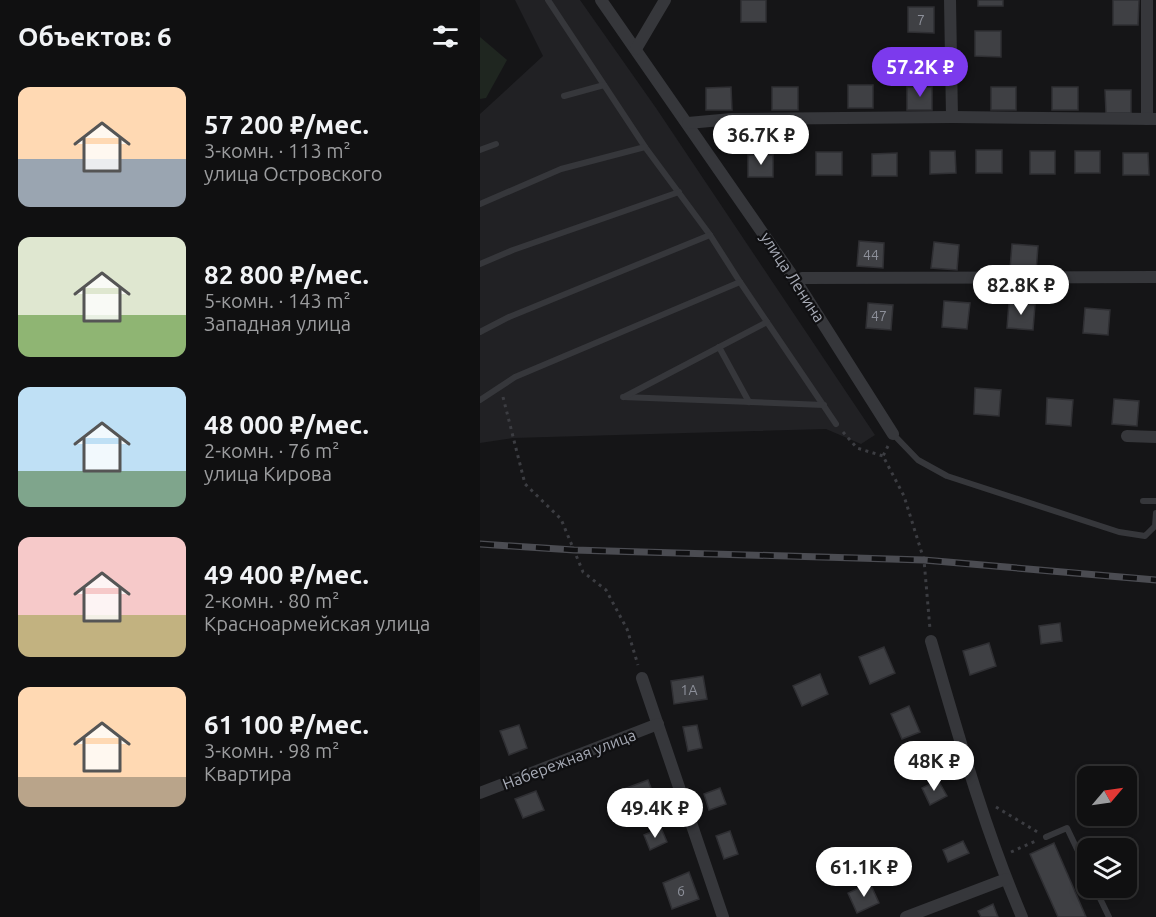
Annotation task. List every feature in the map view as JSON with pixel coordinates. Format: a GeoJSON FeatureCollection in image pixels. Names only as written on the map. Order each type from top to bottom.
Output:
{"type":"FeatureCollection","features":[{"type":"Feature","properties":{"kind":"street","name":"улица Ленина"},"geometry":{"type":"LineString","coordinates":[[601,0],[796,281],[893,434]]}},
{"type":"Feature","properties":{"kind":"street"},"geometry":{"type":"LineString","coordinates":[[636,49],[665,0]]}},
{"type":"Feature","properties":{"kind":"street"},"geometry":{"type":"LineString","coordinates":[[950,0],[952,117]]}},
{"type":"Feature","properties":{"kind":"street"},"geometry":{"type":"LineString","coordinates":[[688,123],[732,119],[952,117],[1152,119],[1147,0]]}},
{"type":"Feature","properties":{"kind":"street"},"geometry":{"type":"LineString","coordinates":[[796,281],[802,278],[1156,277]]}},
{"type":"Feature","properties":{"kind":"street"},"geometry":{"type":"LineString","coordinates":[[1127,436],[1156,437]]}},
{"type":"Feature","properties":{"kind":"street"},"geometry":{"type":"LineString","coordinates":[[931,641],[978,797],[1006,879],[1022,917]]}},
{"type":"Feature","properties":{"kind":"street"},"geometry":{"type":"LineString","coordinates":[[642,678],[723,917]]}},
{"type":"Feature","properties":{"kind":"street","name":"Набережная улица"},"geometry":{"type":"LineString","coordinates":[[480,793],[658,724]]}},
{"type":"Feature","properties":{"kind":"street"},"geometry":{"type":"LineString","coordinates":[[906,917],[1006,879]]}},
{"type":"Feature","properties":{"kind":"lane"},"geometry":{"type":"LineString","coordinates":[[548,0],[645,147],[710,235],[836,424]]}},
{"type":"Feature","properties":{"kind":"lane"},"geometry":{"type":"LineString","coordinates":[[564,96],[604,85]]}},
{"type":"Feature","properties":{"kind":"lane"},"geometry":{"type":"LineString","coordinates":[[480,150],[496,144]]}},
{"type":"Feature","properties":{"kind":"lane"},"geometry":{"type":"LineString","coordinates":[[480,204],[561,169],[645,147]]}},
{"type":"Feature","properties":{"kind":"lane"},"geometry":{"type":"LineString","coordinates":[[480,264],[513,250],[679,192]]}},
{"type":"Feature","properties":{"kind":"lane"},"geometry":{"type":"LineString","coordinates":[[480,332],[509,317],[710,235]]}},
{"type":"Feature","properties":{"kind":"lane"},"geometry":{"type":"LineString","coordinates":[[480,400],[515,377],[740,282]]}},
{"type":"Feature","properties":{"kind":"lane"},"geometry":{"type":"LineString","coordinates":[[768,322],[623,397],[824,405]]}},
{"type":"Feature","properties":{"kind":"lane"},"geometry":{"type":"LineString","coordinates":[[719,347],[749,402]]}},
{"type":"Feature","properties":{"kind":"lane"},"geometry":{"type":"LineString","coordinates":[[893,434],[918,460],[947,476],[1119,532],[1145,536],[1155,526],[1156,513]]}},
{"type":"Feature","properties":{"kind":"lane"},"geometry":{"type":"LineString","coordinates":[[1143,501],[1156,501]]}},
{"type":"Feature","properties":{"kind":"lane"},"geometry":{"type":"LineString","coordinates":[[1046,837],[1067,828],[1077,849]]}},
{"type":"Feature","properties":{"kind":"lane"},"geometry":{"type":"LineString","coordinates":[[1100,898],[1109,917]]}},
{"type":"Feature","properties":{"kind":"path"},"geometry":{"type":"LineString","coordinates":[[501,386],[525,484],[561,519],[583,572],[606,590],[627,630],[642,678]]}},
{"type":"Feature","properties":{"kind":"path"},"geometry":{"type":"LineString","coordinates":[[836,424],[857,448],[883,456],[904,496],[924,560],[931,641]]}},
{"type":"Feature","properties":{"kind":"path"},"geometry":{"type":"LineString","coordinates":[[883,456],[893,434]]}},
{"type":"Feature","properties":{"kind":"path"},"geometry":{"type":"LineString","coordinates":[[978,797],[1046,837]]}},
{"type":"Feature","properties":{"kind":"path"},"geometry":{"type":"LineString","coordinates":[[999,857],[1046,837]]}},
{"type":"Feature","properties":{"kind":"shaded area"},"geometry":{"type":"Polygon","coordinates":[[[515,0],[580,0],[656,108],[875,435],[861,444],[826,429],[513,438],[480,443],[480,114],[543,56],[515,0]]]}},
{"type":"Feature","properties":{"kind":"shaded area"},"geometry":{"type":"Polygon","coordinates":[[[480,37],[507,60],[486,98],[480,99],[480,37]]]}},
{"type":"Feature","properties":{"kind":"building"},"geometry":{"type":"Polygon","coordinates":[[[741,0],[766,0],[766,22],[741,22],[741,0]]]}},
{"type":"Feature","properties":{"kind":"building"},"geometry":{"type":"Polygon","coordinates":[[[978,0],[1003,0],[1003,6],[978,6],[978,0]]]}},
{"type":"Feature","properties":{"kind":"building"},"geometry":{"type":"Polygon","coordinates":[[[1113,0],[1139,0],[1138,25],[1113,25],[1113,0]]]}},
{"type":"Feature","properties":{"kind":"building"},"geometry":{"type":"Polygon","coordinates":[[[908,7],[934,7],[934,33],[908,32],[908,7]]]}},
{"type":"Feature","properties":{"kind":"building"},"geometry":{"type":"Polygon","coordinates":[[[975,31],[1001,31],[1001,57],[975,56],[975,31]]]}},
{"type":"Feature","properties":{"kind":"building"},"geometry":{"type":"Polygon","coordinates":[[[848,85],[873,85],[873,108],[848,108],[848,85]]]}},
{"type":"Feature","properties":{"kind":"building"},"geometry":{"type":"Polygon","coordinates":[[[731,87],[732,110],[706,110],[706,88],[731,87]]]}},
{"type":"Feature","properties":{"kind":"building"},"geometry":{"type":"Polygon","coordinates":[[[772,87],[798,87],[798,110],[772,110],[772,87]]]}},
{"type":"Feature","properties":{"kind":"building"},"geometry":{"type":"Polygon","coordinates":[[[907,87],[932,87],[932,110],[907,110],[907,87]]]}},
{"type":"Feature","properties":{"kind":"building"},"geometry":{"type":"Polygon","coordinates":[[[991,87],[1016,87],[1016,110],[991,110],[991,87]]]}},
{"type":"Feature","properties":{"kind":"building"},"geometry":{"type":"Polygon","coordinates":[[[1052,87],[1078,87],[1078,110],[1052,110],[1052,87]]]}},
{"type":"Feature","properties":{"kind":"building"},"geometry":{"type":"Polygon","coordinates":[[[1105,90],[1131,90],[1131,113],[1106,113],[1105,90]]]}},
{"type":"Feature","properties":{"kind":"building"},"geometry":{"type":"Polygon","coordinates":[[[976,150],[1002,150],[1002,173],[976,173],[976,150]]]}},
{"type":"Feature","properties":{"kind":"building"},"geometry":{"type":"Polygon","coordinates":[[[930,151],[955,151],[956,173],[930,174],[930,151]]]}},
{"type":"Feature","properties":{"kind":"building"},"geometry":{"type":"Polygon","coordinates":[[[1030,151],[1055,151],[1055,174],[1030,174],[1030,151]]]}},
{"type":"Feature","properties":{"kind":"building"},"geometry":{"type":"Polygon","coordinates":[[[1075,151],[1100,151],[1100,173],[1075,173],[1075,151]]]}},
{"type":"Feature","properties":{"kind":"building"},"geometry":{"type":"Polygon","coordinates":[[[816,152],[842,152],[842,175],[816,175],[816,152]]]}},
{"type":"Feature","properties":{"kind":"building"},"geometry":{"type":"Polygon","coordinates":[[[897,153],[897,176],[872,176],[872,154],[897,153]]]}},
{"type":"Feature","properties":{"kind":"building"},"geometry":{"type":"Polygon","coordinates":[[[1123,153],[1148,153],[1149,175],[1123,175],[1123,153]]]}},
{"type":"Feature","properties":{"kind":"building"},"geometry":{"type":"Polygon","coordinates":[[[748,155],[773,155],[773,177],[748,177],[748,155]]]}},
{"type":"Feature","properties":{"kind":"building"},"geometry":{"type":"Polygon","coordinates":[[[859,241],[884,243],[883,268],[857,266],[859,241]]]}},
{"type":"Feature","properties":{"kind":"building"},"geometry":{"type":"Polygon","coordinates":[[[934,242],[959,245],[957,270],[931,268],[934,242]]]}},
{"type":"Feature","properties":{"kind":"building"},"geometry":{"type":"Polygon","coordinates":[[[1012,244],[1038,246],[1036,272],[1010,269],[1012,244]]]}},
{"type":"Feature","properties":{"kind":"building"},"geometry":{"type":"Polygon","coordinates":[[[944,301],[970,303],[967,329],[942,327],[944,301]]]}},
{"type":"Feature","properties":{"kind":"building"},"geometry":{"type":"Polygon","coordinates":[[[1009,302],[1035,305],[1033,330],[1007,328],[1009,302]]]}},
{"type":"Feature","properties":{"kind":"building"},"geometry":{"type":"Polygon","coordinates":[[[868,303],[893,305],[891,330],[866,328],[868,303]]]}},
{"type":"Feature","properties":{"kind":"building"},"geometry":{"type":"Polygon","coordinates":[[[1085,308],[1110,310],[1108,335],[1083,333],[1085,308]]]}},
{"type":"Feature","properties":{"kind":"building"},"geometry":{"type":"Polygon","coordinates":[[[975,388],[1001,390],[999,416],[974,414],[975,388]]]}},
{"type":"Feature","properties":{"kind":"building"},"geometry":{"type":"Polygon","coordinates":[[[1047,398],[1073,400],[1071,426],[1046,424],[1047,398]]]}},
{"type":"Feature","properties":{"kind":"building"},"geometry":{"type":"Polygon","coordinates":[[[1114,399],[1139,401],[1137,426],[1112,424],[1114,399]]]}},
{"type":"Feature","properties":{"kind":"building"},"geometry":{"type":"Polygon","coordinates":[[[1060,623],[1062,641],[1041,644],[1039,626],[1060,623]]]}},
{"type":"Feature","properties":{"kind":"building"},"geometry":{"type":"Polygon","coordinates":[[[989,643],[996,666],[970,675],[963,651],[989,643]]]}},
{"type":"Feature","properties":{"kind":"building"},"geometry":{"type":"Polygon","coordinates":[[[884,647],[895,673],[870,684],[859,657],[884,647]]]}},
{"type":"Feature","properties":{"kind":"building"},"geometry":{"type":"Polygon","coordinates":[[[820,674],[828,694],[802,706],[793,686],[820,674]]]}},
{"type":"Feature","properties":{"kind":"building"},"geometry":{"type":"Polygon","coordinates":[[[703,676],[707,699],[674,704],[671,681],[703,676]]]}},
{"type":"Feature","properties":{"kind":"building"},"geometry":{"type":"Polygon","coordinates":[[[909,706],[920,732],[902,739],[891,714],[909,706]]]}},
{"type":"Feature","properties":{"kind":"building"},"geometry":{"type":"Polygon","coordinates":[[[519,725],[527,748],[509,755],[500,731],[519,725]]]}},
{"type":"Feature","properties":{"kind":"building"},"geometry":{"type":"Polygon","coordinates":[[[697,725],[702,748],[688,751],[683,727],[697,725]]]}},
{"type":"Feature","properties":{"kind":"building"},"geometry":{"type":"Polygon","coordinates":[[[648,780],[660,812],[636,820],[624,789],[648,780]]]}},
{"type":"Feature","properties":{"kind":"building"},"geometry":{"type":"Polygon","coordinates":[[[938,780],[947,796],[930,805],[922,788],[938,780]]]}},
{"type":"Feature","properties":{"kind":"building"},"geometry":{"type":"Polygon","coordinates":[[[720,788],[726,804],[709,810],[704,794],[720,788]]]}},
{"type":"Feature","properties":{"kind":"building"},"geometry":{"type":"Polygon","coordinates":[[[536,791],[544,810],[523,818],[515,799],[536,791]]]}},
{"type":"Feature","properties":{"kind":"building"},"geometry":{"type":"Polygon","coordinates":[[[661,828],[667,842],[650,850],[644,835],[661,828]]]}},
{"type":"Feature","properties":{"kind":"building"},"geometry":{"type":"Polygon","coordinates":[[[730,831],[738,854],[724,859],[716,836],[730,831]]]}},
{"type":"Feature","properties":{"kind":"building"},"geometry":{"type":"Polygon","coordinates":[[[963,841],[969,853],[948,862],[943,850],[963,841]]]}},
{"type":"Feature","properties":{"kind":"building"},"geometry":{"type":"Polygon","coordinates":[[[1054,843],[1086,917],[1058,917],[1030,854],[1054,843]]]}},
{"type":"Feature","properties":{"kind":"building"},"geometry":{"type":"Polygon","coordinates":[[[689,872],[699,899],[672,909],[663,883],[689,872]]]}},
{"type":"Feature","properties":{"kind":"building"},"geometry":{"type":"Polygon","coordinates":[[[870,883],[879,903],[857,913],[848,893],[870,883]]]}},
{"type":"Feature","properties":{"kind":"building"},"geometry":{"type":"Polygon","coordinates":[[[993,904],[998,917],[981,917],[978,911],[993,904]]]}},
{"type":"Feature","properties":{"kind":"railway"},"geometry":{"type":"LineString","coordinates":[[480,544],[574,550],[924,560],[1156,580]]}}]}
